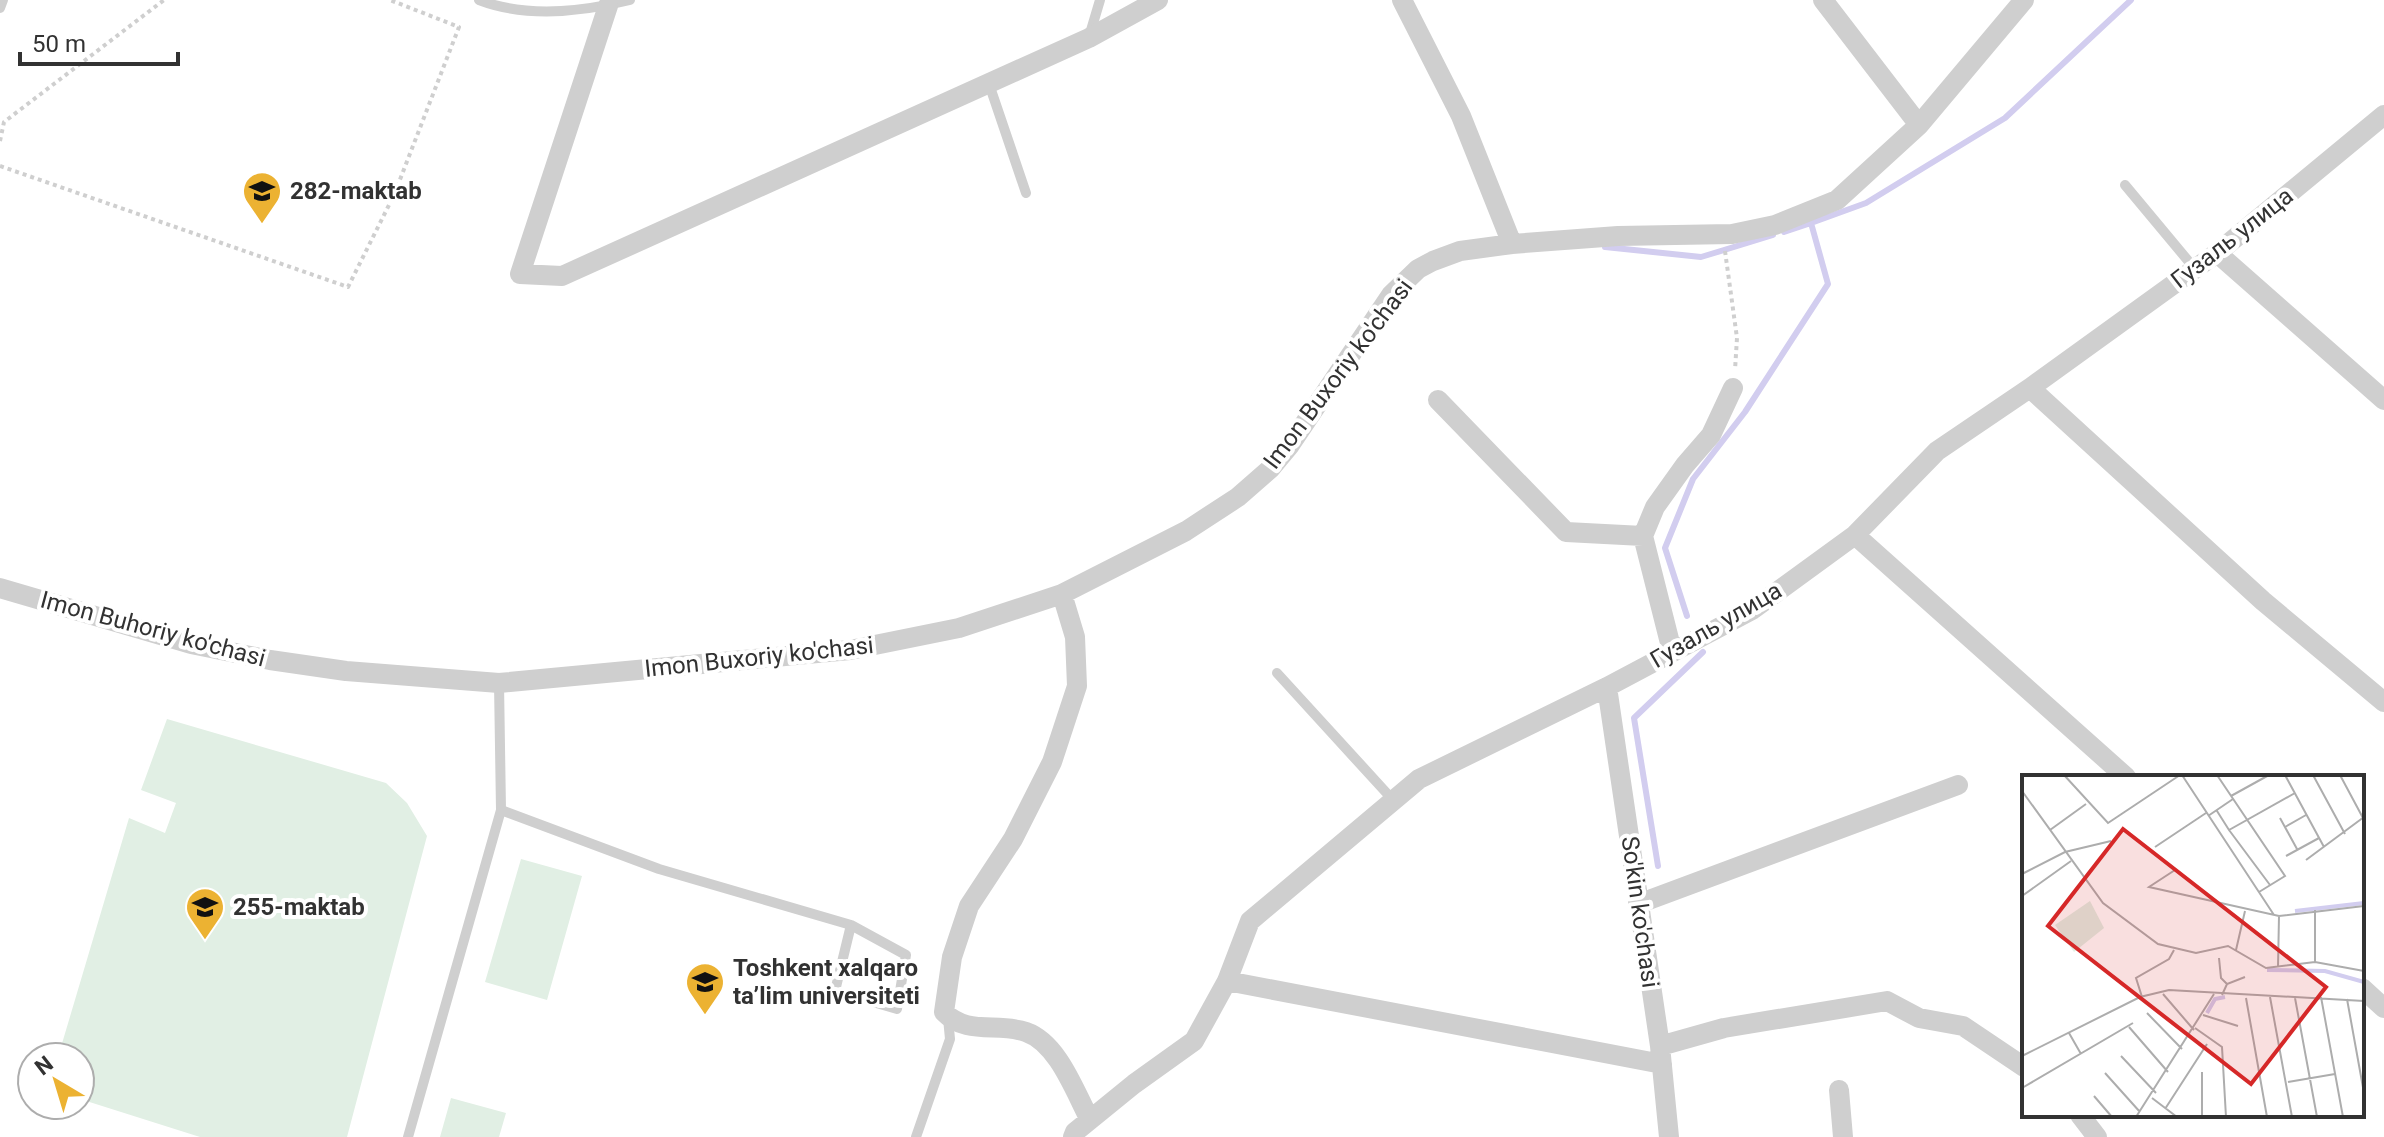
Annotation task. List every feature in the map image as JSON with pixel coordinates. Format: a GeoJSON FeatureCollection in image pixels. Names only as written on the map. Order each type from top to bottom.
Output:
{"type":"FeatureCollection","features":[{"type":"Feature","properties":{"kind":"street"},"geometry":{"type":"LineString","coordinates":[[608,6],[520,274],[562,276],[1089,38],[1158,0]]}},
{"type":"Feature","properties":{"kind":"street"},"geometry":{"type":"LineString","coordinates":[[1402,0],[1461,116],[1512,244]]}},
{"type":"Feature","properties":{"kind":"street"},"geometry":{"type":"LineString","coordinates":[[1823,0],[1919,125]]}},
{"type":"Feature","properties":{"kind":"street","name":"Imon Buxoriy ko'chasi"},"geometry":{"type":"LineString","coordinates":[[499,683],[850,650],[959,628],[1062,594],[1186,531],[1238,497],[1263,475],[1290,445],[1391,295],[1418,269],[1460,251],[1512,244],[1618,236],[1723,235],[1775,225],[1837,200],[1919,125],[2024,0]]}},
{"type":"Feature","properties":{"kind":"street","name":"Гузаль улица"},"geometry":{"type":"LineString","coordinates":[[1073,1137],[1134,1084],[1194,1041],[1227,981],[1250,921],[1419,779],[1607,687],[1752,610],[1855,535],[1937,451],[2217,253],[2384,115]]}},
{"type":"Feature","properties":{"kind":"street"},"geometry":{"type":"LineString","coordinates":[[2217,253],[2384,400]]}},
{"type":"Feature","properties":{"kind":"street"},"geometry":{"type":"LineString","coordinates":[[1672,651],[1643,536],[1655,507],[1711,435],[1733,388]]}},
{"type":"Feature","properties":{"kind":"street"},"geometry":{"type":"LineString","coordinates":[[2030,388],[2263,601],[2384,702]]}},
{"type":"Feature","properties":{"kind":"street"},"geometry":{"type":"LineString","coordinates":[[1438,400],[1566,532],[1643,536]]}},
{"type":"Feature","properties":{"kind":"street"},"geometry":{"type":"LineString","coordinates":[[1855,535],[2124,775]]}},
{"type":"Feature","properties":{"kind":"street","name":"Imon Buhoriy ko'chasi"},"geometry":{"type":"LineString","coordinates":[[0,588],[191,644],[270,660],[346,671],[499,683]]}},
{"type":"Feature","properties":{"kind":"street"},"geometry":{"type":"LineString","coordinates":[[1062,594],[1075,637],[1077,686],[1052,762],[1013,839],[969,906],[952,957],[944,1012],[956,1024],[1027,1032],[1049,1049],[1064,1067],[1090,1120]]}},
{"type":"Feature","properties":{"kind":"street","name":"So'kin ko'chasi"},"geometry":{"type":"LineString","coordinates":[[1607,687],[1661,1055],[1669,1137]]}},
{"type":"Feature","properties":{"kind":"street"},"geometry":{"type":"LineString","coordinates":[[1638,904],[1958,785]]}},
{"type":"Feature","properties":{"kind":"street"},"geometry":{"type":"LineString","coordinates":[[1227,981],[1661,1055],[1724,1028],[1887,1001],[1919,1018],[1963,1026],[2022,1066]]}},
{"type":"Feature","properties":{"kind":"street"},"geometry":{"type":"LineString","coordinates":[[2364,990],[2384,1008]]}},
{"type":"Feature","properties":{"kind":"street"},"geometry":{"type":"LineString","coordinates":[[1839,1090],[1843,1137]]}},
{"type":"Feature","properties":{"kind":"street"},"geometry":{"type":"LineString","coordinates":[[2082,1117],[2097,1137]]}},
{"type":"Feature","properties":{"kind":"lane"},"geometry":{"type":"LineString","coordinates":[[0,8],[3,0]]}},
{"type":"Feature","properties":{"kind":"lane"},"geometry":{"type":"LineString","coordinates":[[482,0],[545,12],[608,6],[630,0]]}},
{"type":"Feature","properties":{"kind":"lane"},"geometry":{"type":"LineString","coordinates":[[1089,38],[1100,0]]}},
{"type":"Feature","properties":{"kind":"lane"},"geometry":{"type":"LineString","coordinates":[[988,81],[1026,193]]}},
{"type":"Feature","properties":{"kind":"lane"},"geometry":{"type":"LineString","coordinates":[[2125,185],[2195,269]]}},
{"type":"Feature","properties":{"kind":"lane"},"geometry":{"type":"LineString","coordinates":[[1277,673],[1393,800]]}},
{"type":"Feature","properties":{"kind":"lane"},"geometry":{"type":"LineString","coordinates":[[408,1137],[501,810],[499,683]]}},
{"type":"Feature","properties":{"kind":"lane"},"geometry":{"type":"LineString","coordinates":[[501,810],[659,869],[851,925],[906,955],[897,1009],[835,991],[851,925]]}},
{"type":"Feature","properties":{"kind":"lane"},"geometry":{"type":"LineString","coordinates":[[916,1137],[950,1039],[948,1016]]}},
{"type":"Feature","properties":{"kind":"path"},"geometry":{"type":"LineString","coordinates":[[0,141],[4,122],[164,0]]}},
{"type":"Feature","properties":{"kind":"path"},"geometry":{"type":"LineString","coordinates":[[0,166],[348,287],[394,195],[459,27],[390,0]]}},
{"type":"Feature","properties":{"kind":"path"},"geometry":{"type":"LineString","coordinates":[[1723,235],[1737,338],[1733,388]]}},
{"type":"Feature","properties":{"kind":"shaded area","name":"255-maktab"},"geometry":{"type":"Polygon","coordinates":[[[167,719],[386,783],[407,803],[427,836],[347,1137],[200,1137],[96,1104],[96,1041],[63,1041],[129,818],[165,833],[176,803],[141,790],[167,719]]]}},
{"type":"Feature","properties":{"kind":"shaded area"},"geometry":{"type":"Polygon","coordinates":[[[521,859],[582,876],[547,1000],[485,982],[521,859]]]}},
{"type":"Feature","properties":{"kind":"shaded area"},"geometry":{"type":"Polygon","coordinates":[[[451,1098],[506,1113],[499,1137],[440,1137],[451,1098]]]}},
{"type":"Feature","properties":{"kind":"waterway"},"geometry":{"type":"LineString","coordinates":[[1687,616],[1665,548],[1693,479],[1745,412],[1828,284],[1811,223],[1866,203],[2005,118],[2131,0]]}},
{"type":"Feature","properties":{"kind":"waterway"},"geometry":{"type":"LineString","coordinates":[[1784,232],[1811,223]]}},
{"type":"Feature","properties":{"kind":"waterway"},"geometry":{"type":"LineString","coordinates":[[1605,247],[1701,257],[1773,235]]}},
{"type":"Feature","properties":{"kind":"waterway"},"geometry":{"type":"LineString","coordinates":[[1658,866],[1634,718],[1703,652]]}},
{"type":"Feature","properties":{"kind":"place","name":"282-maktab"},"geometry":{"type":"Point","coordinates":[262,225]}},
{"type":"Feature","properties":{"kind":"place","name":"255-maktab"},"geometry":{"type":"Point","coordinates":[205,941]}},
{"type":"Feature","properties":{"kind":"place","name":"Toshkent xalqaro ta’lim universiteti"},"geometry":{"type":"Point","coordinates":[705,1016]}}]}
